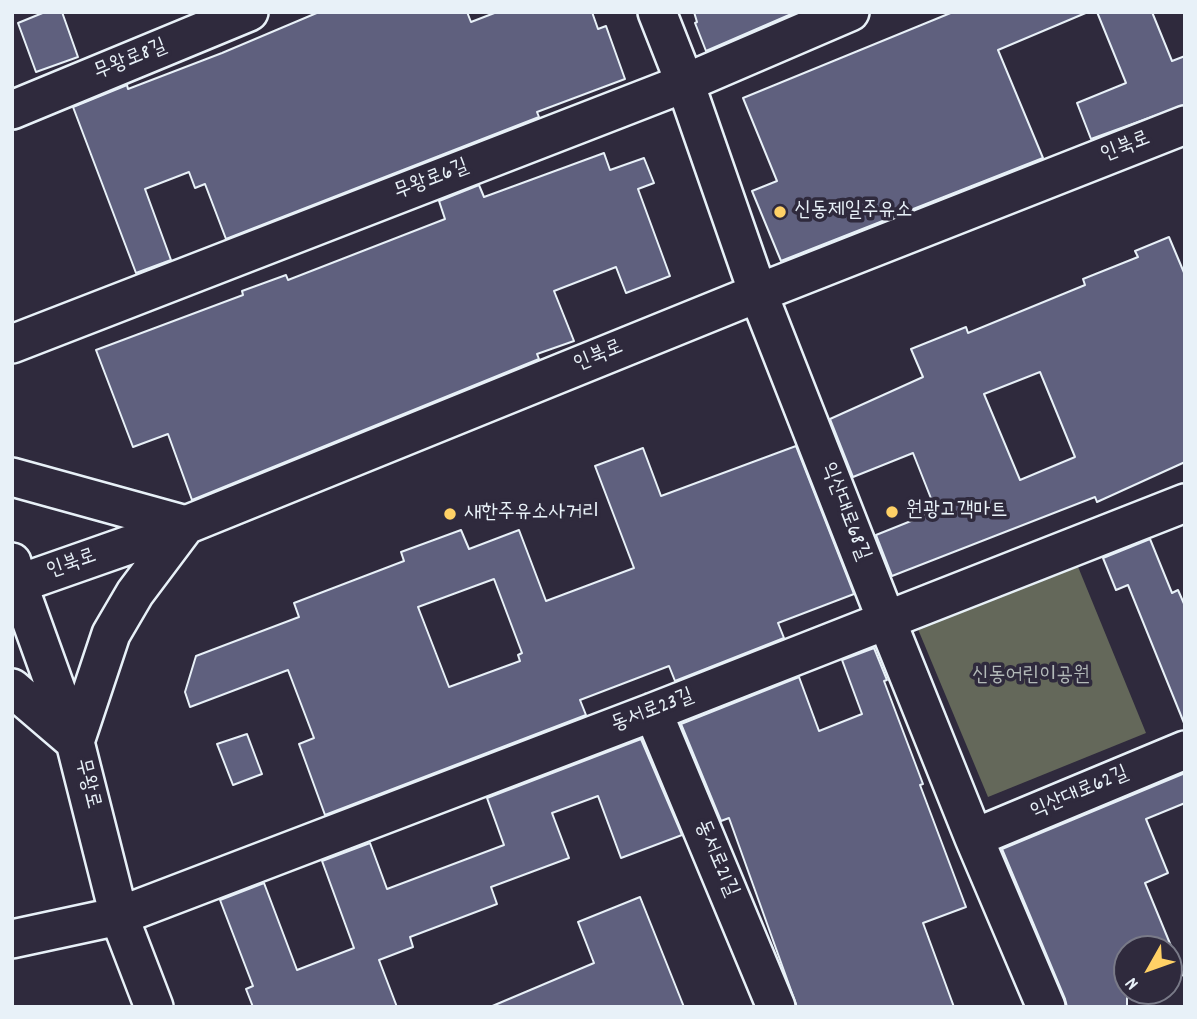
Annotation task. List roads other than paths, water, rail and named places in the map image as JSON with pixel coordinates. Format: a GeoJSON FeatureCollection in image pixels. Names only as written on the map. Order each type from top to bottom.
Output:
{"type":"FeatureCollection","features":[{"type":"Feature","properties":{"kind":"street","name":"무왕로8길"},"geometry":{"type":"LineString","coordinates":[[12,110],[249,12]]}},
{"type":"Feature","properties":{"kind":"street","name":"익산대로68길"},"geometry":{"type":"LineString","coordinates":[[657,12],[685,83],[758,293],[974,838],[1046,1007]]}},
{"type":"Feature","properties":{"kind":"street","name":"무왕로6길"},"geometry":{"type":"LineString","coordinates":[[12,344],[685,83],[850,12]]}},
{"type":"Feature","properties":{"kind":"street","name":"인북로"},"geometry":{"type":"LineString","coordinates":[[14,577],[187,525],[758,293],[1185,125]]}},
{"type":"Feature","properties":{"kind":"street"},"geometry":{"type":"LineString","coordinates":[[12,477],[187,525],[135,593],[111,634],[75,742],[12,688]]}},
{"type":"Feature","properties":{"kind":"street","name":"동서로23길"},"geometry":{"type":"LineString","coordinates":[[12,939],[119,916],[653,712],[1185,503]]}},
{"type":"Feature","properties":{"kind":"street","name":"무왕로"},"geometry":{"type":"LineString","coordinates":[[14,577],[75,742],[119,916],[154,1007]]}},
{"type":"Feature","properties":{"kind":"street","name":"동서로21길"},"geometry":{"type":"LineString","coordinates":[[653,712],[776,1007]]}},
{"type":"Feature","properties":{"kind":"street","name":"익산대로62길"},"geometry":{"type":"LineString","coordinates":[[974,838],[1185,750]]}},
{"type":"Feature","properties":{"kind":"place","name":"신동제일주유소"},"geometry":{"type":"Point","coordinates":[780,212]}},
{"type":"Feature","properties":{"kind":"place","name":"원광고객마트"},"geometry":{"type":"Point","coordinates":[892,512]}},
{"type":"Feature","properties":{"kind":"place","name":"새한주유소사거리"},"geometry":{"type":"Point","coordinates":[450,514]}},
{"type":"Feature","properties":{"kind":"park label","name":"신동어린이공원"},"geometry":{"type":"Point","coordinates":[1031,677]}}]}
